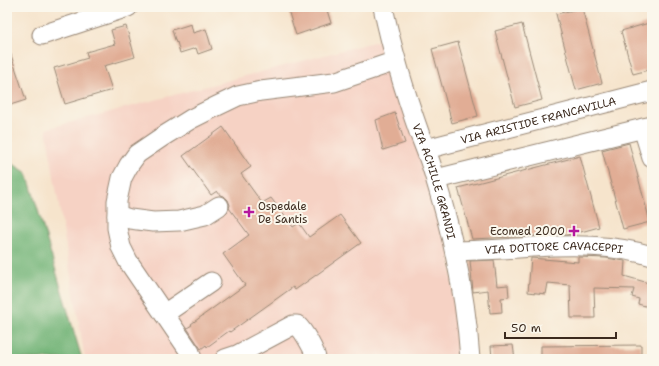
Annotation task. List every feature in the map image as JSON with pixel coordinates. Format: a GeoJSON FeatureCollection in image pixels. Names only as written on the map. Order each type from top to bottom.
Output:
{"type":"FeatureCollection","features":[{"type":"Feature","properties":{"kind":"street"},"geometry":{"type":"LineString","coordinates":[[42,35],[128,7]]}},
{"type":"Feature","properties":{"kind":"street","name":"VIA ACHILLE GRANDI"},"geometry":{"type":"LineString","coordinates":[[383,7],[396,61],[436,179],[449,224],[464,303],[470,359]]}},
{"type":"Feature","properties":{"kind":"street"},"geometry":{"type":"LineString","coordinates":[[194,357],[128,261],[121,247],[117,228],[118,202],[122,178],[129,164],[137,154],[162,136],[238,96],[261,91],[334,82],[396,61]]}},
{"type":"Feature","properties":{"kind":"street","name":"VIA ARISTIDE FRANCAVILLA"},"geometry":{"type":"LineString","coordinates":[[426,150],[652,92]]}},
{"type":"Feature","properties":{"kind":"street"},"geometry":{"type":"LineString","coordinates":[[436,179],[648,127],[652,158]]}},
{"type":"Feature","properties":{"kind":"street"},"geometry":{"type":"LineString","coordinates":[[117,215],[130,219],[153,222],[179,221],[205,215],[219,206]]}},
{"type":"Feature","properties":{"kind":"street","name":"VIA DOTTORE CAVACEPPI"},"geometry":{"type":"LineString","coordinates":[[455,251],[579,246],[613,248],[652,256]]}},
{"type":"Feature","properties":{"kind":"street"},"geometry":{"type":"LineString","coordinates":[[164,314],[211,282]]}},
{"type":"Feature","properties":{"kind":"street"},"geometry":{"type":"LineString","coordinates":[[225,359],[237,355],[293,325],[297,325],[302,330],[315,353],[316,359]]}},
{"type":"Feature","properties":{"kind":"shaded area","name":"Ospedale De Santis"},"geometry":{"type":"Polygon","coordinates":[[[381,40],[399,85],[451,257],[457,359],[85,359],[46,129],[381,40]]]}},
{"type":"Feature","properties":{"kind":"green space"},"geometry":{"type":"Polygon","coordinates":[[[7,160],[27,173],[82,359],[7,359],[7,160]]]}},
{"type":"Feature","properties":{"kind":"building"},"geometry":{"type":"Polygon","coordinates":[[[287,7],[326,7],[331,23],[296,35],[287,7]]]}},
{"type":"Feature","properties":{"kind":"building"},"geometry":{"type":"Polygon","coordinates":[[[582,8],[602,83],[576,90],[556,14],[582,8]]]}},
{"type":"Feature","properties":{"kind":"building"},"geometry":{"type":"Polygon","coordinates":[[[649,23],[652,33],[652,69],[633,74],[621,31],[649,23]]]}},
{"type":"Feature","properties":{"kind":"building"},"geometry":{"type":"Polygon","coordinates":[[[191,24],[193,33],[206,29],[212,49],[198,54],[196,48],[180,53],[172,30],[191,24]]]}},
{"type":"Feature","properties":{"kind":"building"},"geometry":{"type":"Polygon","coordinates":[[[522,24],[542,100],[515,107],[495,31],[522,24]]]}},
{"type":"Feature","properties":{"kind":"building"},"geometry":{"type":"Polygon","coordinates":[[[126,26],[135,57],[104,66],[112,90],[65,104],[54,68],[88,58],[86,52],[115,44],[111,30],[126,26]]]}},
{"type":"Feature","properties":{"kind":"building"},"geometry":{"type":"Polygon","coordinates":[[[458,42],[478,116],[452,123],[432,49],[458,42]]]}},
{"type":"Feature","properties":{"kind":"building"},"geometry":{"type":"Polygon","coordinates":[[[7,49],[9,49],[26,100],[7,106],[7,49]]]}},
{"type":"Feature","properties":{"kind":"building"},"geometry":{"type":"Polygon","coordinates":[[[395,113],[405,143],[383,150],[376,120],[395,113]]]}},
{"type":"Feature","properties":{"kind":"building"},"geometry":{"type":"Polygon","coordinates":[[[223,127],[251,167],[241,174],[262,203],[271,198],[293,227],[299,223],[309,237],[340,215],[361,243],[295,290],[293,287],[230,332],[229,331],[207,347],[206,345],[201,349],[187,328],[245,285],[223,254],[249,235],[229,208],[230,205],[228,200],[217,191],[211,195],[183,156],[223,127]]]}},
{"type":"Feature","properties":{"kind":"building"},"geometry":{"type":"Polygon","coordinates":[[[629,143],[650,222],[623,229],[602,150],[629,143]]]}},
{"type":"Feature","properties":{"kind":"building"},"geometry":{"type":"Polygon","coordinates":[[[580,156],[599,227],[567,235],[564,235],[563,232],[551,235],[472,239],[458,188],[580,156]]]}},
{"type":"Feature","properties":{"kind":"building"},"geometry":{"type":"Polygon","coordinates":[[[578,257],[606,258],[625,261],[624,276],[652,284],[652,308],[638,304],[639,299],[632,297],[634,289],[594,288],[595,318],[571,318],[570,285],[548,283],[546,294],[528,292],[531,258],[578,262],[578,257]]]}},
{"type":"Feature","properties":{"kind":"building"},"geometry":{"type":"Polygon","coordinates":[[[494,260],[497,286],[508,285],[509,297],[501,298],[502,312],[490,313],[488,290],[473,292],[470,261],[494,260]]]}},
{"type":"Feature","properties":{"kind":"building"},"geometry":{"type":"Polygon","coordinates":[[[513,345],[515,359],[492,359],[491,346],[513,345]]]}},
{"type":"Feature","properties":{"kind":"building"},"geometry":{"type":"Polygon","coordinates":[[[641,345],[641,359],[541,359],[541,346],[641,345]]]}},
{"type":"Feature","properties":{"kind":"place","name":"Ospedale De Santis"},"geometry":{"type":"Point","coordinates":[249,212]}},
{"type":"Feature","properties":{"kind":"place","name":"Ecomed 2000"},"geometry":{"type":"Point","coordinates":[574,231]}}]}
